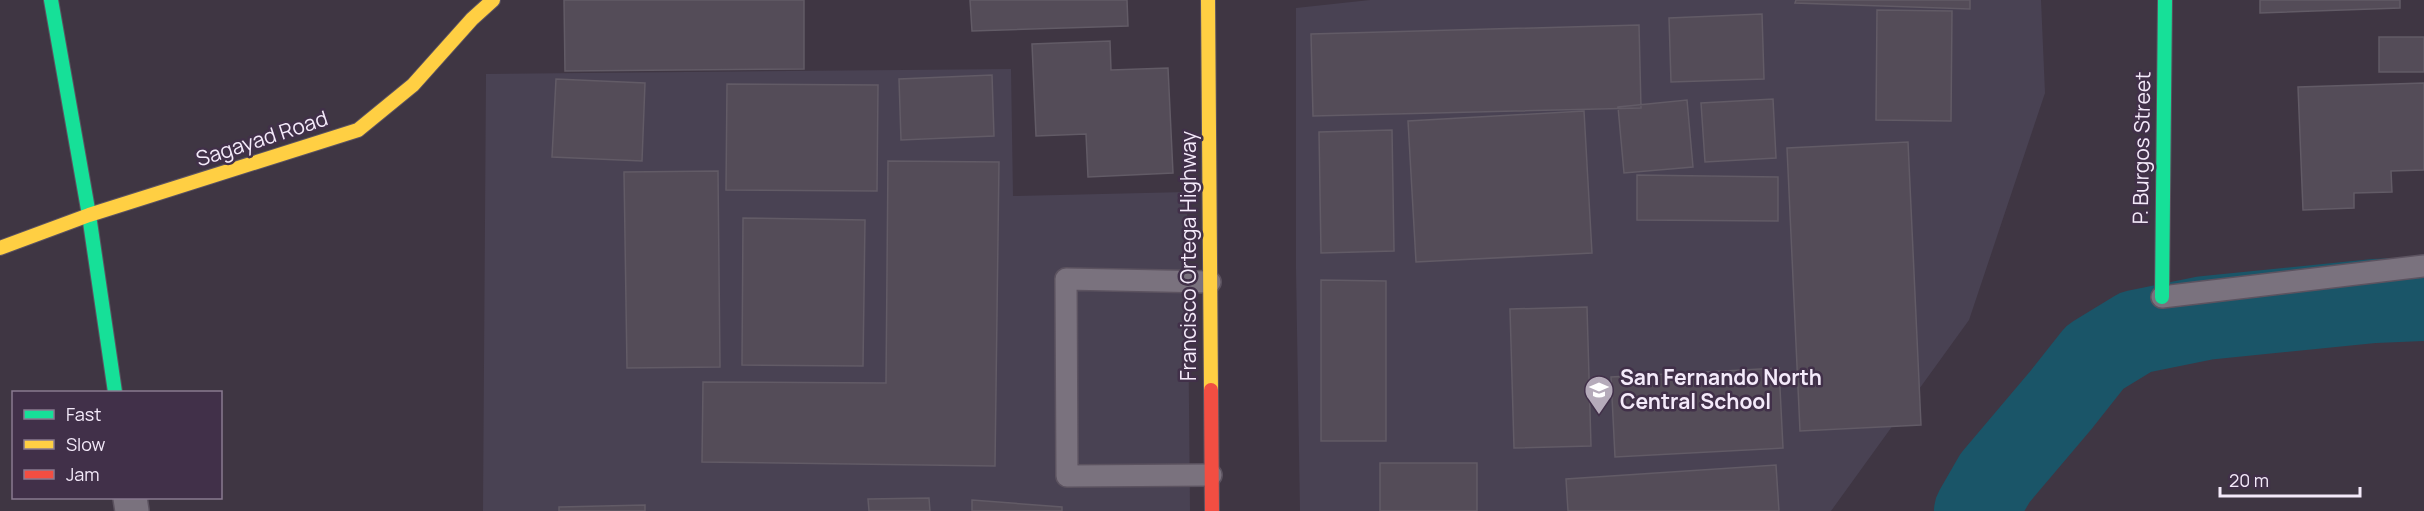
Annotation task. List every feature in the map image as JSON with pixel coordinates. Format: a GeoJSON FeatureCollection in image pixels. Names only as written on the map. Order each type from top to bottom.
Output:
{"type":"FeatureCollection","features":[{"type":"Feature","properties":{"kind":"street"},"geometry":{"type":"LineString","coordinates":[[51,0],[89,215],[115,391]]}},
{"type":"Feature","properties":{"kind":"street","name":"Sagayad Road"},"geometry":{"type":"LineString","coordinates":[[0,248],[89,215],[358,130],[413,85],[472,19],[493,0]]}},
{"type":"Feature","properties":{"kind":"street","name":"Francisco Ortega Highway"},"geometry":{"type":"LineString","coordinates":[[1208,0],[1212,511]]}},
{"type":"Feature","properties":{"kind":"street","name":"P. Burgos Street"},"geometry":{"type":"LineString","coordinates":[[2162,297],[2165,0]]}},
{"type":"Feature","properties":{"kind":"lane"},"geometry":{"type":"LineString","coordinates":[[2162,297],[2424,266]]}},
{"type":"Feature","properties":{"kind":"lane"},"geometry":{"type":"LineString","coordinates":[[1210,282],[1066,279],[1066,406],[1067,476],[1211,475]]}},
{"type":"Feature","properties":{"kind":"shaded area"},"geometry":{"type":"Polygon","coordinates":[[[1370,0],[2041,0],[2045,93],[1969,320],[1831,511],[1300,511],[1296,269],[1296,8],[1370,0]]]}},
{"type":"Feature","properties":{"kind":"shaded area"},"geometry":{"type":"Polygon","coordinates":[[[1011,69],[1013,196],[1187,192],[1190,511],[483,511],[486,74],[1011,69]]]}},
{"type":"Feature","properties":{"kind":"building"},"geometry":{"type":"Polygon","coordinates":[[[564,0],[804,0],[804,69],[565,71],[564,0]]]}},
{"type":"Feature","properties":{"kind":"building"},"geometry":{"type":"Polygon","coordinates":[[[970,0],[1127,0],[1128,26],[972,31],[970,0]]]}},
{"type":"Feature","properties":{"kind":"building"},"geometry":{"type":"Polygon","coordinates":[[[1796,0],[1970,0],[1970,9],[1795,3],[1796,0]]]}},
{"type":"Feature","properties":{"kind":"building"},"geometry":{"type":"Polygon","coordinates":[[[2260,0],[2400,0],[2400,8],[2260,13],[2260,0]]]}},
{"type":"Feature","properties":{"kind":"building"},"geometry":{"type":"Polygon","coordinates":[[[1877,10],[1952,11],[1951,121],[1876,120],[1877,10]]]}},
{"type":"Feature","properties":{"kind":"building"},"geometry":{"type":"Polygon","coordinates":[[[1762,14],[1764,79],[1671,82],[1669,18],[1762,14]]]}},
{"type":"Feature","properties":{"kind":"building"},"geometry":{"type":"Polygon","coordinates":[[[1639,25],[1641,108],[1313,116],[1311,34],[1639,25]]]}},
{"type":"Feature","properties":{"kind":"building"},"geometry":{"type":"Polygon","coordinates":[[[2379,37],[2424,37],[2424,72],[2379,72],[2379,37]]]}},
{"type":"Feature","properties":{"kind":"building"},"geometry":{"type":"Polygon","coordinates":[[[1110,41],[1111,70],[1168,68],[1173,173],[1088,177],[1086,134],[1036,136],[1032,44],[1110,41]]]}},
{"type":"Feature","properties":{"kind":"building"},"geometry":{"type":"Polygon","coordinates":[[[992,75],[994,136],[901,140],[899,79],[992,75]]]}},
{"type":"Feature","properties":{"kind":"building"},"geometry":{"type":"Polygon","coordinates":[[[556,79],[645,83],[642,161],[552,157],[556,79]]]}},
{"type":"Feature","properties":{"kind":"building"},"geometry":{"type":"Polygon","coordinates":[[[2424,83],[2424,170],[2391,171],[2392,192],[2354,193],[2354,208],[2303,210],[2298,87],[2424,83]]]}},
{"type":"Feature","properties":{"kind":"building"},"geometry":{"type":"Polygon","coordinates":[[[727,84],[878,85],[877,191],[726,190],[727,84]]]}},
{"type":"Feature","properties":{"kind":"building"},"geometry":{"type":"Polygon","coordinates":[[[1773,99],[1776,158],[1705,162],[1701,103],[1773,99]]]}},
{"type":"Feature","properties":{"kind":"building"},"geometry":{"type":"Polygon","coordinates":[[[1687,100],[1693,167],[1624,173],[1618,107],[1687,100]]]}},
{"type":"Feature","properties":{"kind":"building"},"geometry":{"type":"Polygon","coordinates":[[[1584,111],[1592,253],[1416,262],[1408,121],[1584,111]]]}},
{"type":"Feature","properties":{"kind":"building"},"geometry":{"type":"Polygon","coordinates":[[[1392,130],[1394,251],[1321,253],[1319,132],[1392,130]]]}},
{"type":"Feature","properties":{"kind":"building"},"geometry":{"type":"Polygon","coordinates":[[[1908,142],[1921,425],[1800,431],[1787,148],[1908,142]]]}},
{"type":"Feature","properties":{"kind":"building"},"geometry":{"type":"Polygon","coordinates":[[[888,161],[999,162],[995,466],[702,462],[703,382],[886,383],[888,161]]]}},
{"type":"Feature","properties":{"kind":"building"},"geometry":{"type":"Polygon","coordinates":[[[718,171],[720,367],[627,368],[624,172],[718,171]]]}},
{"type":"Feature","properties":{"kind":"building"},"geometry":{"type":"Polygon","coordinates":[[[1637,175],[1778,177],[1778,221],[1637,220],[1637,175]]]}},
{"type":"Feature","properties":{"kind":"building"},"geometry":{"type":"Polygon","coordinates":[[[743,218],[865,220],[863,366],[742,365],[743,218]]]}},
{"type":"Feature","properties":{"kind":"building"},"geometry":{"type":"Polygon","coordinates":[[[1321,280],[1386,281],[1386,441],[1321,441],[1321,280]]]}},
{"type":"Feature","properties":{"kind":"building"},"geometry":{"type":"Polygon","coordinates":[[[1587,307],[1591,446],[1514,448],[1510,309],[1587,307]]]}},
{"type":"Feature","properties":{"kind":"building"},"geometry":{"type":"Polygon","coordinates":[[[1779,368],[1783,448],[1615,457],[1611,377],[1779,368]]]}},
{"type":"Feature","properties":{"kind":"building"},"geometry":{"type":"Polygon","coordinates":[[[1380,463],[1477,463],[1477,511],[1380,511],[1380,463]]]}},
{"type":"Feature","properties":{"kind":"building"},"geometry":{"type":"Polygon","coordinates":[[[1776,465],[1779,511],[1568,511],[1566,479],[1776,465]]]}},
{"type":"Feature","properties":{"kind":"building"},"geometry":{"type":"Polygon","coordinates":[[[929,498],[930,511],[869,511],[868,499],[929,498]]]}},
{"type":"Feature","properties":{"kind":"building"},"geometry":{"type":"Polygon","coordinates":[[[972,500],[1062,507],[1062,511],[972,511],[972,500]]]}},
{"type":"Feature","properties":{"kind":"building"},"geometry":{"type":"Polygon","coordinates":[[[645,505],[645,511],[559,511],[559,507],[645,505]]]}},
{"type":"Feature","properties":{"kind":"waterway"},"geometry":{"type":"LineString","coordinates":[[1976,511],[1995,478],[2095,357],[2136,332],[2205,318],[2374,301],[2424,299]]}},
{"type":"Feature","properties":{"kind":"traffic: fast"},"geometry":{"type":"LineString","coordinates":[[51,0],[89,215],[115,391]]}},
{"type":"Feature","properties":{"kind":"traffic: fast"},"geometry":{"type":"LineString","coordinates":[[2162,297],[2165,0]]}},
{"type":"Feature","properties":{"kind":"traffic: slow"},"geometry":{"type":"LineString","coordinates":[[0,248],[89,215],[358,130],[413,85],[472,19],[493,0]]}},
{"type":"Feature","properties":{"kind":"traffic: slow"},"geometry":{"type":"LineString","coordinates":[[1208,0],[1211,390]]}},
{"type":"Feature","properties":{"kind":"traffic: jam"},"geometry":{"type":"LineString","coordinates":[[1211,390],[1212,511]]}},
{"type":"Feature","properties":{"kind":"place","name":"San Fernando North Central School"},"geometry":{"type":"Point","coordinates":[1599,416]}}]}
